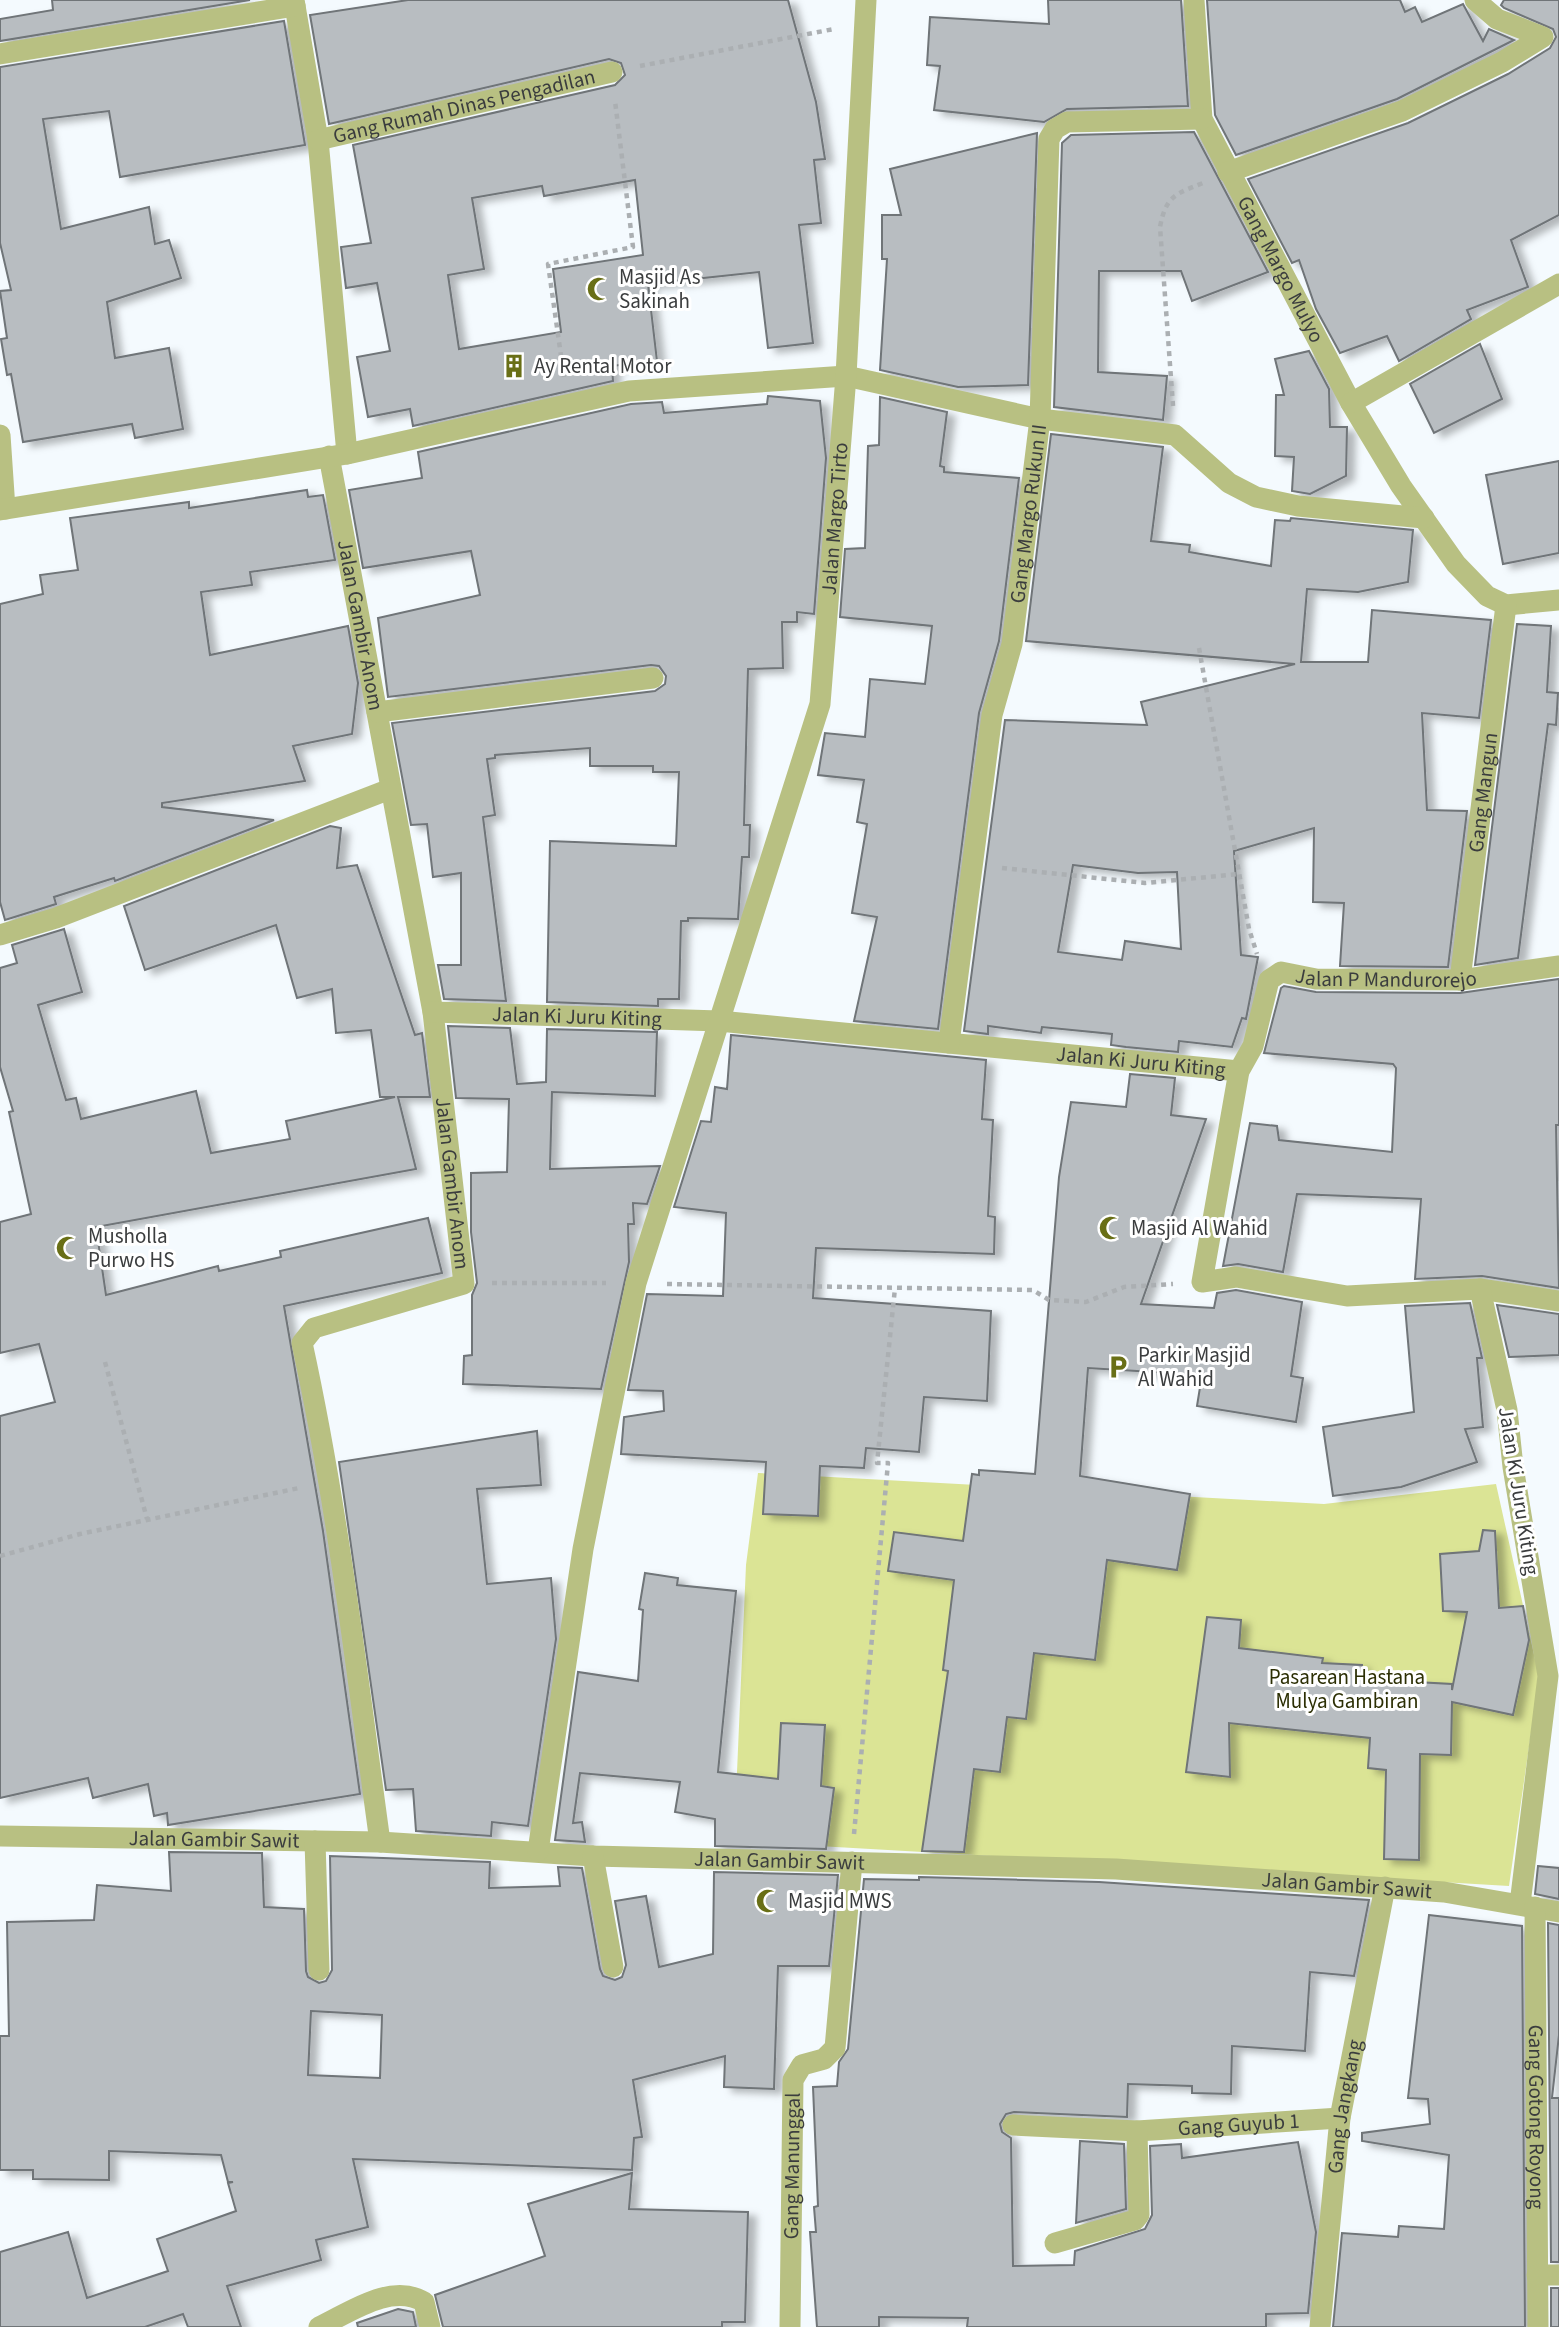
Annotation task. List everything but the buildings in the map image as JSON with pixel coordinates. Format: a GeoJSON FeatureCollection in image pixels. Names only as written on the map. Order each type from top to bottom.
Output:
{"type":"FeatureCollection","features":[{"type":"Feature","properties":{"kind":"street","name":"Jalan Margo Tirto"},"geometry":{"type":"LineString","coordinates":[[538,1851],[583,1549],[636,1283],[820,704],[846,376],[866,0]]}},
{"type":"Feature","properties":{"kind":"street","name":"Gang Margo Mulyo"},"geometry":{"type":"LineString","coordinates":[[1194,0],[1202,119],[1228,172],[1351,403],[1424,518],[1456,564],[1487,596],[1506,605]]}},
{"type":"Feature","properties":{"kind":"street"},"geometry":{"type":"LineString","coordinates":[[1475,0],[1497,19],[1551,38]]}},
{"type":"Feature","properties":{"kind":"street"},"geometry":{"type":"LineString","coordinates":[[0,54],[295,3]]}},
{"type":"Feature","properties":{"kind":"street","name":"Jalan Gambir Anom"},"geometry":{"type":"LineString","coordinates":[[295,3],[318,140],[338,455],[390,789],[433,1012],[464,1284],[314,1328],[302,1343],[312,1376],[330,1483],[380,1842]]}},
{"type":"Feature","properties":{"kind":"street"},"geometry":{"type":"LineString","coordinates":[[1228,172],[1402,111],[1551,38]]}},
{"type":"Feature","properties":{"kind":"street","name":"Gang Rumah Dinas Pengadilan"},"geometry":{"type":"LineString","coordinates":[[318,140],[612,72]]}},
{"type":"Feature","properties":{"kind":"street","name":"Gang Margo Rukun II"},"geometry":{"type":"LineString","coordinates":[[949,1043],[992,715],[1012,645],[1040,419],[1049,139],[1055,129],[1067,122],[1202,119]]}},
{"type":"Feature","properties":{"kind":"street"},"geometry":{"type":"LineString","coordinates":[[1351,403],[1559,284]]}},
{"type":"Feature","properties":{"kind":"street"},"geometry":{"type":"LineString","coordinates":[[0,435],[3,509],[338,455],[629,391],[846,376],[1040,419],[1175,435],[1229,483],[1256,497],[1298,506],[1424,518]]}},
{"type":"Feature","properties":{"kind":"street"},"geometry":{"type":"LineString","coordinates":[[1506,605],[1559,600]]}},
{"type":"Feature","properties":{"kind":"street","name":"Gang Mangun"},"geometry":{"type":"LineString","coordinates":[[1460,980],[1506,605]]}},
{"type":"Feature","properties":{"kind":"street"},"geometry":{"type":"LineString","coordinates":[[377,712],[653,678]]}},
{"type":"Feature","properties":{"kind":"street"},"geometry":{"type":"LineString","coordinates":[[0,935],[55,918],[390,789]]}},
{"type":"Feature","properties":{"kind":"street","name":"Jalan P Mandurorejo"},"geometry":{"type":"LineString","coordinates":[[1239,1072],[1253,1046],[1269,980],[1281,972],[1316,979],[1460,980],[1559,966]]}},
{"type":"Feature","properties":{"kind":"street","name":"Jalan Ki Juru Kiting"},"geometry":{"type":"LineString","coordinates":[[433,1012],[719,1021],[1239,1072],[1202,1282]]}},
{"type":"Feature","properties":{"kind":"street"},"geometry":{"type":"LineString","coordinates":[[1202,1282],[1237,1277],[1347,1296],[1480,1289],[1559,1301]]}},
{"type":"Feature","properties":{"kind":"street","name":"Jalan Ki Juru Kiting"},"geometry":{"type":"LineString","coordinates":[[1480,1289],[1507,1410],[1513,1467],[1548,1676],[1553,1690],[1528,1905]]}},
{"type":"Feature","properties":{"kind":"street","name":"Jalan Gambir Sawit"},"geometry":{"type":"LineString","coordinates":[[0,1836],[380,1842],[593,1856],[1116,1870],[1385,1887],[1528,1905],[1559,1912]]}},
{"type":"Feature","properties":{"kind":"street"},"geometry":{"type":"LineString","coordinates":[[315,1841],[318,1970]]}},
{"type":"Feature","properties":{"kind":"street"},"geometry":{"type":"LineString","coordinates":[[593,1856],[613,1967]]}},
{"type":"Feature","properties":{"kind":"street","name":"Gang Manunggal"},"geometry":{"type":"LineString","coordinates":[[790,2327],[793,2080],[802,2065],[824,2059],[835,2048],[852,1862]]}},
{"type":"Feature","properties":{"kind":"street","name":"Gang Jangkang"},"geometry":{"type":"LineString","coordinates":[[1320,2327],[1340,2118],[1385,1887]]}},
{"type":"Feature","properties":{"kind":"street","name":"Gang Gotong Royong"},"geometry":{"type":"LineString","coordinates":[[1528,1905],[1538,2327]]}},
{"type":"Feature","properties":{"kind":"street","name":"Gang Guyub 1"},"geometry":{"type":"LineString","coordinates":[[1013,2125],[1137,2131],[1340,2118]]}},
{"type":"Feature","properties":{"kind":"street"},"geometry":{"type":"LineString","coordinates":[[1055,2242],[1135,2220],[1139,2215],[1137,2131]]}},
{"type":"Feature","properties":{"kind":"street"},"geometry":{"type":"LineString","coordinates":[[1537,2275],[1559,2275]]}},
{"type":"Feature","properties":{"kind":"street"},"geometry":{"type":"LineString","coordinates":[[319,2327],[382,2298],[398,2295],[413,2295],[424,2302],[430,2327]]}},
{"type":"Feature","properties":{"kind":"path"},"geometry":{"type":"LineString","coordinates":[[568,405],[548,264],[633,247],[612,72],[866,23]]}},
{"type":"Feature","properties":{"kind":"path"},"geometry":{"type":"LineString","coordinates":[[1175,435],[1160,227],[1164,208],[1174,194],[1228,172]]}},
{"type":"Feature","properties":{"kind":"path"},"geometry":{"type":"LineString","coordinates":[[1199,648],[1253,945],[1269,980]]}},
{"type":"Feature","properties":{"kind":"path"},"geometry":{"type":"LineString","coordinates":[[973,865],[1145,883],[1239,874]]}},
{"type":"Feature","properties":{"kind":"path"},"geometry":{"type":"LineString","coordinates":[[464,1284],[636,1283],[1033,1290],[1049,1300],[1086,1303],[1124,1287],[1202,1282]]}},
{"type":"Feature","properties":{"kind":"path"},"geometry":{"type":"LineString","coordinates":[[852,1862],[888,1464],[877,1463],[895,1288]]}},
{"type":"Feature","properties":{"kind":"path"},"geometry":{"type":"LineString","coordinates":[[105,1362],[147,1519]]}},
{"type":"Feature","properties":{"kind":"path"},"geometry":{"type":"LineString","coordinates":[[0,1556],[147,1519],[330,1483]]}},
{"type":"Feature","properties":{"kind":"green space","name":"Pasarean Hastana Mulya Gambiran"},"geometry":{"type":"Polygon","coordinates":[[[758,1473],[1324,1504],[1496,1484],[1539,1677],[1509,1886],[734,1841],[746,1565],[758,1473]]]}},
{"type":"Feature","properties":{"kind":"place","name":"Masjid As Sakinah"},"geometry":{"type":"Point","coordinates":[599,289]}},
{"type":"Feature","properties":{"kind":"place","name":"Ay Rental Motor"},"geometry":{"type":"Point","coordinates":[514,366]}},
{"type":"Feature","properties":{"kind":"place","name":"Masjid Al Wahid"},"geometry":{"type":"Point","coordinates":[1111,1228]}},
{"type":"Feature","properties":{"kind":"place","name":"Musholla Purwo HS"},"geometry":{"type":"Point","coordinates":[68,1248]}},
{"type":"Feature","properties":{"kind":"place","name":"Parkir Masjid Al Wahid"},"geometry":{"type":"Point","coordinates":[1118,1367]}},
{"type":"Feature","properties":{"kind":"place","name":"Masjid MWS"},"geometry":{"type":"Point","coordinates":[768,1901]}}]}
